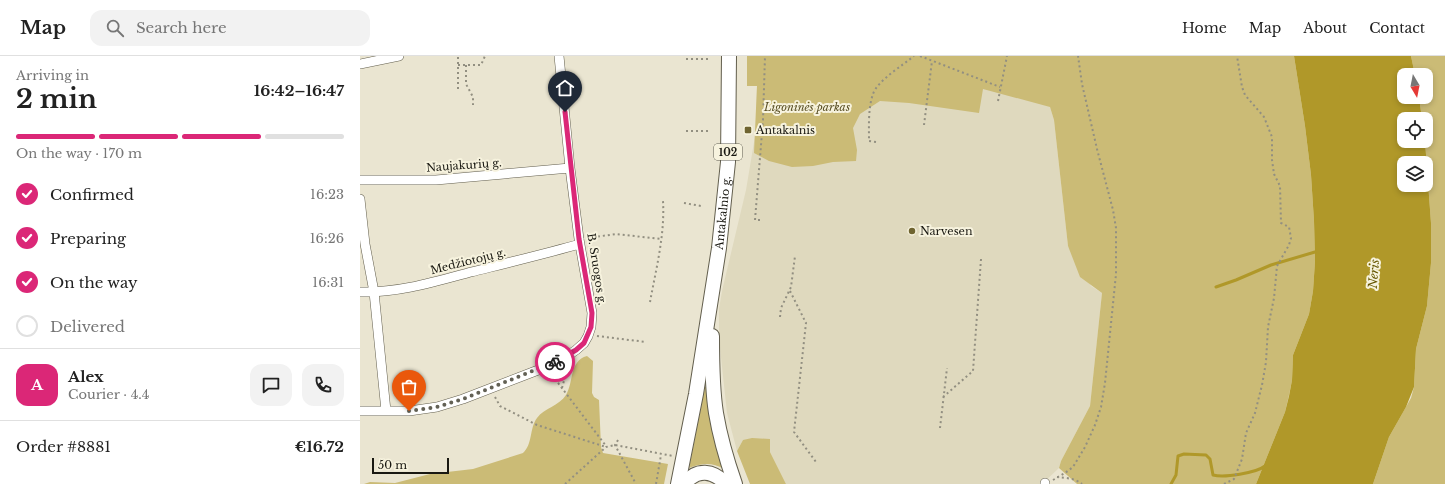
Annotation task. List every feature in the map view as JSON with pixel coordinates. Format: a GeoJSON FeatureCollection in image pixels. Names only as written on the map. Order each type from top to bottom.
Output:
{"type":"FeatureCollection","features":[{"type":"Feature","properties":{"kind":"main road","name":"Antakalnio g."},"geometry":{"type":"LineString","coordinates":[[678,484],[696,394],[715,274],[728,162],[729,56]]}},
{"type":"Feature","properties":{"kind":"main road","name":"Antakalnio g."},"geometry":{"type":"LineString","coordinates":[[715,274],[712,321],[713,384],[721,439],[735,484]]}},
{"type":"Feature","properties":{"kind":"main road"},"geometry":{"type":"LineString","coordinates":[[684,484],[691,477],[703,472],[714,474],[726,484]]}},
{"type":"Feature","properties":{"kind":"street"},"geometry":{"type":"LineString","coordinates":[[360,64],[399,56]]}},
{"type":"Feature","properties":{"kind":"street","name":"B. Sruogos g."},"geometry":{"type":"LineString","coordinates":[[360,411],[409,411],[437,407],[490,389],[546,367],[566,357],[584,343],[591,327],[592,313],[580,242],[570,168],[559,56]]}},
{"type":"Feature","properties":{"kind":"street","name":"Naujakurių g."},"geometry":{"type":"LineString","coordinates":[[360,180],[436,180],[570,168]]}},
{"type":"Feature","properties":{"kind":"street"},"geometry":{"type":"LineString","coordinates":[[360,199],[366,251],[374,292],[386,411]]}},
{"type":"Feature","properties":{"kind":"street","name":"Medžiotojų g."},"geometry":{"type":"LineString","coordinates":[[360,292],[395,290],[425,284],[580,242]]}},
{"type":"Feature","properties":{"kind":"path"},"geometry":{"type":"LineString","coordinates":[[458,56],[458,89]]}},
{"type":"Feature","properties":{"kind":"path"},"geometry":{"type":"LineString","coordinates":[[458,65],[481,65],[485,56]]}},
{"type":"Feature","properties":{"kind":"path"},"geometry":{"type":"LineString","coordinates":[[760,220],[755,220],[763,120],[765,56]]}},
{"type":"Feature","properties":{"kind":"path"},"geometry":{"type":"LineString","coordinates":[[876,142],[869,141],[870,111],[873,94],[880,83],[914,56]]}},
{"type":"Feature","properties":{"kind":"path"},"geometry":{"type":"LineString","coordinates":[[920,56],[1000,87]]}},
{"type":"Feature","properties":{"kind":"path"},"geometry":{"type":"LineString","coordinates":[[998,101],[1007,56]]}},
{"type":"Feature","properties":{"kind":"path"},"geometry":{"type":"LineString","coordinates":[[1045,484],[1073,467],[1087,442],[1101,407],[1105,383],[1116,274],[1116,228],[1113,210],[1082,84],[1078,56]]}},
{"type":"Feature","properties":{"kind":"path"},"geometry":{"type":"LineString","coordinates":[[1230,484],[1242,459],[1246,434],[1255,413],[1262,385],[1266,362],[1268,327],[1274,298],[1277,266],[1285,254],[1291,238],[1289,227],[1281,223],[1280,186],[1274,174],[1272,160],[1272,137],[1264,117],[1245,95],[1242,87],[1237,56]]}},
{"type":"Feature","properties":{"kind":"path"},"geometry":{"type":"LineString","coordinates":[[686,59],[709,59]]}},
{"type":"Feature","properties":{"kind":"path"},"geometry":{"type":"LineString","coordinates":[[924,125],[932,61]]}},
{"type":"Feature","properties":{"kind":"path"},"geometry":{"type":"LineString","coordinates":[[466,65],[466,84],[473,96],[473,105]]}},
{"type":"Feature","properties":{"kind":"path"},"geometry":{"type":"LineString","coordinates":[[686,131],[708,131]]}},
{"type":"Feature","properties":{"kind":"path"},"geometry":{"type":"LineString","coordinates":[[650,302],[662,239],[664,217],[663,201]]}},
{"type":"Feature","properties":{"kind":"path"},"geometry":{"type":"LineString","coordinates":[[684,203],[701,206]]}},
{"type":"Feature","properties":{"kind":"path"},"geometry":{"type":"LineString","coordinates":[[580,242],[616,234],[662,239]]}},
{"type":"Feature","properties":{"kind":"path"},"geometry":{"type":"LineString","coordinates":[[780,317],[781,308],[790,290],[795,256]]}},
{"type":"Feature","properties":{"kind":"path"},"geometry":{"type":"LineString","coordinates":[[943,397],[973,371],[981,259]]}},
{"type":"Feature","properties":{"kind":"path"},"geometry":{"type":"LineString","coordinates":[[790,290],[806,323],[794,432],[816,462]]}},
{"type":"Feature","properties":{"kind":"path"},"geometry":{"type":"LineString","coordinates":[[596,336],[646,342]]}},
{"type":"Feature","properties":{"kind":"path"},"geometry":{"type":"LineString","coordinates":[[562,388],[569,364],[566,357]]}},
{"type":"Feature","properties":{"kind":"path"},"geometry":{"type":"LineString","coordinates":[[546,367],[606,447]]}},
{"type":"Feature","properties":{"kind":"path"},"geometry":{"type":"LineString","coordinates":[[940,428],[947,368]]}},
{"type":"Feature","properties":{"kind":"path"},"geometry":{"type":"LineString","coordinates":[[490,389],[500,406],[538,425],[606,447],[615,446],[672,456]]}},
{"type":"Feature","properties":{"kind":"path"},"geometry":{"type":"LineString","coordinates":[[615,446],[618,440]]}},
{"type":"Feature","properties":{"kind":"path"},"geometry":{"type":"LineString","coordinates":[[615,446],[636,484]]}},
{"type":"Feature","properties":{"kind":"path"},"geometry":{"type":"LineString","coordinates":[[565,484],[606,447]]}},
{"type":"Feature","properties":{"kind":"path"},"geometry":{"type":"LineString","coordinates":[[656,484],[662,455]]}},
{"type":"Feature","properties":{"kind":"path"},"geometry":{"type":"LineString","coordinates":[[1057,478],[1072,479],[1082,484]]}},
{"type":"Feature","properties":{"kind":"path"},"geometry":{"type":"LineString","coordinates":[[1224,484],[1232,481]]}},
{"type":"Feature","properties":{"kind":"shaded area"},"geometry":{"type":"Polygon","coordinates":[[[747,56],[1046,56],[1050,107],[1054,120],[1068,246],[1091,286],[1102,293],[1090,406],[1061,461],[1059,468],[1042,484],[786,484],[770,452],[743,440],[737,451],[727,413],[719,339],[719,309],[746,190],[756,130],[757,86],[747,86],[747,56]]]}},
{"type":"Feature","properties":{"kind":"green space","name":"Ligoninės parkas"},"geometry":{"type":"Polygon","coordinates":[[[747,56],[1294,56],[1311,175],[1315,261],[1313,291],[1309,314],[1293,355],[1292,380],[1285,412],[1256,484],[1077,484],[1059,468],[1061,461],[1090,406],[1102,293],[1080,277],[1068,246],[1054,120],[1050,107],[983,89],[979,113],[909,103],[880,101],[860,114],[853,128],[857,150],[856,161],[792,167],[769,161],[754,153],[757,86],[747,86],[747,56]]]}},
{"type":"Feature","properties":{"kind":"green space"},"geometry":{"type":"Polygon","coordinates":[[[1411,56],[1445,56],[1445,484],[1373,484],[1389,437],[1411,398],[1414,387],[1416,349],[1427,306],[1431,263],[1431,223],[1429,192],[1433,192],[1433,156],[1426,156],[1426,148],[1433,148],[1433,112],[1421,112],[1420,104],[1433,104],[1433,68],[1414,68],[1411,56]]]}},
{"type":"Feature","properties":{"kind":"green space"},"geometry":{"type":"Polygon","coordinates":[[[587,356],[593,361],[592,393],[594,397],[599,400],[601,447],[603,453],[668,464],[664,484],[364,484],[370,482],[395,483],[430,474],[473,469],[523,453],[530,441],[533,427],[537,418],[563,399],[568,390],[577,362],[587,356]]]}},
{"type":"Feature","properties":{"kind":"green space"},"geometry":{"type":"Polygon","coordinates":[[[705,387],[712,429],[724,469],[711,464],[698,465],[689,468],[705,387]]]}},
{"type":"Feature","properties":{"kind":"green space"},"geometry":{"type":"Polygon","coordinates":[[[752,438],[770,439],[770,452],[786,484],[750,484],[737,451],[743,440],[752,438]]]}},
{"type":"Feature","properties":{"kind":"water","name":"Neris"},"geometry":{"type":"Polygon","coordinates":[[[1294,56],[1411,56],[1414,68],[1397,68],[1397,104],[1420,104],[1421,112],[1397,112],[1397,148],[1426,148],[1426,156],[1397,156],[1397,192],[1429,192],[1431,223],[1431,263],[1427,306],[1416,349],[1414,387],[1406,407],[1389,437],[1373,484],[1256,484],[1285,412],[1292,380],[1293,355],[1309,314],[1313,291],[1315,261],[1311,175],[1294,56]]]}},
{"type":"Feature","properties":{"kind":"waterway"},"geometry":{"type":"LineString","coordinates":[[1216,287],[1271,265],[1315,252]]}},
{"type":"Feature","properties":{"kind":"waterway"},"geometry":{"type":"LineString","coordinates":[[1171,484],[1176,475],[1178,456],[1184,454],[1206,455],[1210,459],[1213,475],[1218,476],[1247,473],[1261,469],[1265,466]]}},
{"type":"Feature","properties":{"kind":"way so far"},"geometry":{"type":"LineString","coordinates":[[409,411],[437,407],[463,399],[534,372],[555,362]]}},
{"type":"Feature","properties":{"kind":"place","name":"Antakalnis"},"geometry":{"type":"Point","coordinates":[748,130]}},
{"type":"Feature","properties":{"kind":"place","name":"Narvesen"},"geometry":{"type":"Point","coordinates":[912,231]}},
{"type":"Feature","properties":{"kind":"route"},"geometry":{"type":"LineString","coordinates":[[555,362],[566,357],[584,343],[591,327],[592,313],[579,239],[565,112]]}}]}
